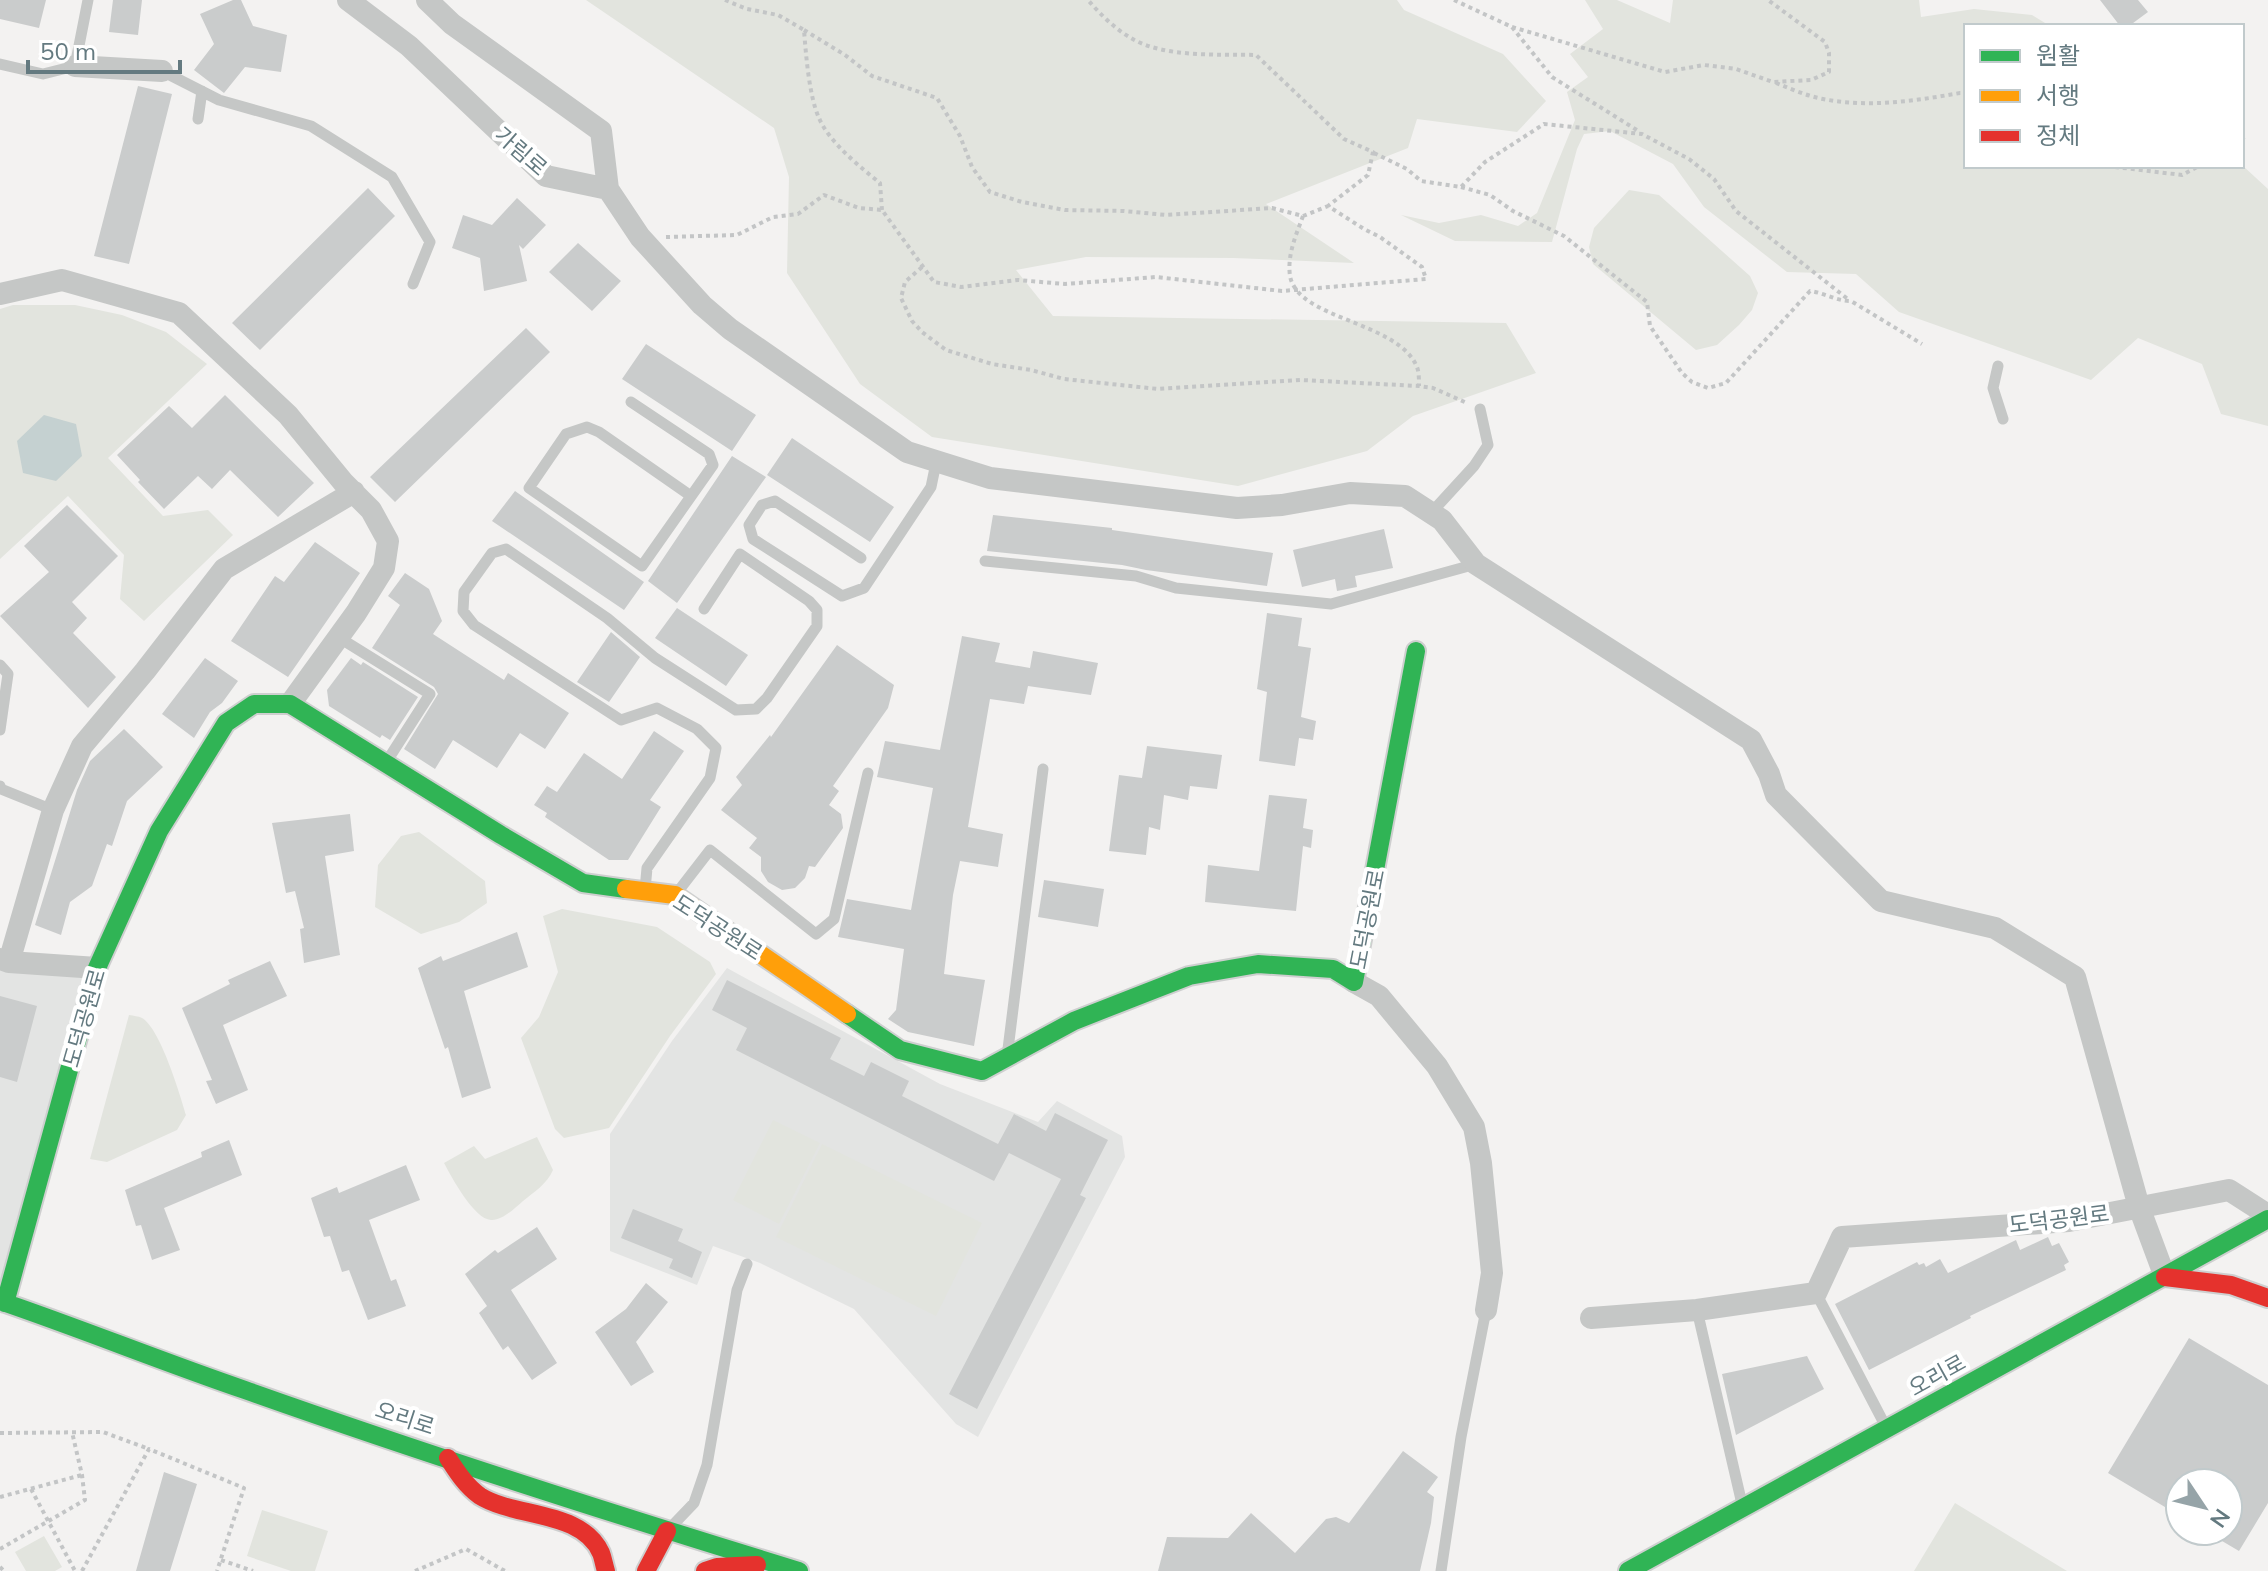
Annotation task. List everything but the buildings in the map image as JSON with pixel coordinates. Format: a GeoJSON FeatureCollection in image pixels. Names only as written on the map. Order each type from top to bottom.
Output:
{"type":"FeatureCollection","features":[{"type":"Feature","properties":{"kind":"street","name":"가림로"},"geometry":{"type":"LineString","coordinates":[[348,0],[409,46],[546,176],[608,189]]}},
{"type":"Feature","properties":{"kind":"street"},"geometry":{"type":"LineString","coordinates":[[427,0],[452,24],[601,131],[608,189],[640,237],[702,305],[730,329],[907,452],[990,478],[1237,508],[1282,505],[1350,493],[1405,496],[1442,520],[1476,564],[1751,740],[1776,795],[1881,901],[1995,928],[2075,977],[2139,1207],[2165,1277],[2231,1285],[2268,1298]]}},
{"type":"Feature","properties":{"kind":"street"},"geometry":{"type":"LineString","coordinates":[[75,66],[162,71]]}},
{"type":"Feature","properties":{"kind":"street"},"geometry":{"type":"LineString","coordinates":[[0,294],[62,280],[179,313],[288,415],[343,482],[371,510],[388,541],[384,568],[290,704]]}},
{"type":"Feature","properties":{"kind":"street"},"geometry":{"type":"LineString","coordinates":[[97,968],[5,960],[53,810],[82,746],[224,569],[354,492]]}},
{"type":"Feature","properties":{"kind":"street","name":"도덕공원로"},"geometry":{"type":"LineString","coordinates":[[3,1302],[97,968],[159,831],[226,723],[254,704],[290,704],[583,883],[675,895],[900,1050],[982,1071],[1074,1021],[1189,976],[1258,964],[1333,969],[1354,982],[1416,651]]}},
{"type":"Feature","properties":{"kind":"street"},"geometry":{"type":"LineString","coordinates":[[1354,982],[1379,996],[1437,1066],[1474,1127],[1481,1163],[1492,1273],[1486,1310]]}},
{"type":"Feature","properties":{"kind":"street","name":"도덕공원로"},"geometry":{"type":"LineString","coordinates":[[1816,1293],[1842,1237],[2069,1221],[2229,1190],[2268,1217]]}},
{"type":"Feature","properties":{"kind":"street","name":"오리로"},"geometry":{"type":"LineString","coordinates":[[1642,1568],[2268,1217]]}},
{"type":"Feature","properties":{"kind":"street"},"geometry":{"type":"LineString","coordinates":[[1591,1318],[1697,1310],[1816,1293]]}},
{"type":"Feature","properties":{"kind":"street","name":"오리로"},"geometry":{"type":"LineString","coordinates":[[3,1302],[244,1390],[667,1531],[799,1571]]}},
{"type":"Feature","properties":{"kind":"street"},"geometry":{"type":"LineString","coordinates":[[448,1458],[465,1484],[485,1499],[550,1518],[589,1537],[598,1545],[606,1571]]}},
{"type":"Feature","properties":{"kind":"street"},"geometry":{"type":"LineString","coordinates":[[646,1571],[667,1531]]}},
{"type":"Feature","properties":{"kind":"street"},"geometry":{"type":"LineString","coordinates":[[705,1571],[730,1566],[778,1565]]}},
{"type":"Feature","properties":{"kind":"lane"},"geometry":{"type":"LineString","coordinates":[[0,64],[43,74],[75,66],[88,0]]}},
{"type":"Feature","properties":{"kind":"lane"},"geometry":{"type":"LineString","coordinates":[[162,71],[219,100],[311,126],[392,177],[430,242],[413,284]]}},
{"type":"Feature","properties":{"kind":"lane"},"geometry":{"type":"LineString","coordinates":[[198,119],[202,91]]}},
{"type":"Feature","properties":{"kind":"lane"},"geometry":{"type":"LineString","coordinates":[[1998,366],[1993,388],[2003,419]]}},
{"type":"Feature","properties":{"kind":"lane"},"geometry":{"type":"LineString","coordinates":[[631,402],[709,454],[713,465],[642,566],[529,488],[566,434],[587,427],[599,432],[691,496]]}},
{"type":"Feature","properties":{"kind":"lane"},"geometry":{"type":"LineString","coordinates":[[1431,513],[1474,466],[1488,445],[1480,409]]}},
{"type":"Feature","properties":{"kind":"lane"},"geometry":{"type":"LineString","coordinates":[[861,558],[775,501],[762,505],[749,525],[753,539],[842,596],[864,588],[931,487],[936,463]]}},
{"type":"Feature","properties":{"kind":"lane"},"geometry":{"type":"LineString","coordinates":[[645,891],[647,868],[710,778],[716,748],[697,729],[657,708],[621,720],[474,625],[463,611],[464,592],[492,553],[506,549],[607,618],[655,658],[736,710],[756,709],[767,698],[817,626],[817,610],[809,601],[740,554],[704,609]]}},
{"type":"Feature","properties":{"kind":"lane"},"geometry":{"type":"LineString","coordinates":[[985,561],[1136,576],[1176,588],[1331,604],[1476,564]]}},
{"type":"Feature","properties":{"kind":"lane"},"geometry":{"type":"LineString","coordinates":[[338,637],[430,694],[385,763]]}},
{"type":"Feature","properties":{"kind":"lane"},"geometry":{"type":"LineString","coordinates":[[0,665],[8,674],[0,730]]}},
{"type":"Feature","properties":{"kind":"lane"},"geometry":{"type":"LineString","coordinates":[[1007,1058],[1043,769]]}},
{"type":"Feature","properties":{"kind":"lane"},"geometry":{"type":"LineString","coordinates":[[675,895],[710,850],[816,934],[834,919],[868,773]]}},
{"type":"Feature","properties":{"kind":"lane"},"geometry":{"type":"LineString","coordinates":[[0,786],[53,810]]}},
{"type":"Feature","properties":{"kind":"lane"},"geometry":{"type":"LineString","coordinates":[[667,1531],[694,1503],[707,1465],[737,1290],[747,1264]]}},
{"type":"Feature","properties":{"kind":"lane"},"geometry":{"type":"LineString","coordinates":[[1816,1293],[1888,1430]]}},
{"type":"Feature","properties":{"kind":"lane"},"geometry":{"type":"LineString","coordinates":[[1441,1571],[1461,1437],[1486,1310]]}},
{"type":"Feature","properties":{"kind":"lane"},"geometry":{"type":"LineString","coordinates":[[1697,1310],[1743,1509]]}},
{"type":"Feature","properties":{"kind":"path"},"geometry":{"type":"LineString","coordinates":[[725,0],[747,9],[778,15],[845,55],[872,76],[937,98],[960,136],[972,167],[990,192],[1022,202],[1065,210],[1166,215],[1272,208],[1303,216],[1328,206],[1368,175],[1373,152]]}},
{"type":"Feature","properties":{"kind":"path"},"geometry":{"type":"LineString","coordinates":[[1088,0],[1131,39],[1167,51],[1256,55],[1344,139],[1407,169],[1421,181],[1490,195],[1513,211],[1564,236],[1647,302],[1650,326],[1682,373],[1692,382],[1708,388],[1726,383],[1810,291],[1840,301],[1851,301]]}},
{"type":"Feature","properties":{"kind":"path"},"geometry":{"type":"LineString","coordinates":[[1454,0],[1512,27],[1665,72],[1704,65],[1736,69],[1819,99],[1858,105],[1909,102],[1964,93]]}},
{"type":"Feature","properties":{"kind":"path"},"geometry":{"type":"LineString","coordinates":[[1768,0],[1825,42],[1829,53],[1829,72],[1811,80],[1773,82]]}},
{"type":"Feature","properties":{"kind":"path"},"geometry":{"type":"LineString","coordinates":[[1512,27],[1552,77],[1642,134],[1689,159],[1714,179],[1736,211],[1851,301],[1922,344]]}},
{"type":"Feature","properties":{"kind":"path"},"geometry":{"type":"LineString","coordinates":[[804,30],[808,76],[819,119],[847,156],[880,183],[882,210],[934,282],[961,287],[1018,280],[1065,284],[1156,277],[1282,291],[1426,279],[1422,267],[1328,206]]}},
{"type":"Feature","properties":{"kind":"path"},"geometry":{"type":"LineString","coordinates":[[1461,187],[1485,162],[1544,124],[1642,134]]}},
{"type":"Feature","properties":{"kind":"path"},"geometry":{"type":"LineString","coordinates":[[2124,168],[2182,175],[2195,168]]}},
{"type":"Feature","properties":{"kind":"path"},"geometry":{"type":"LineString","coordinates":[[640,237],[737,235],[773,217],[798,214],[824,195],[859,208],[882,210]]}},
{"type":"Feature","properties":{"kind":"path"},"geometry":{"type":"LineString","coordinates":[[1303,216],[1291,248],[1290,276],[1295,290],[1315,305],[1382,334],[1404,349],[1417,367],[1419,386]]}},
{"type":"Feature","properties":{"kind":"path"},"geometry":{"type":"LineString","coordinates":[[923,266],[905,282],[901,298],[912,321],[946,350],[992,364],[1064,379],[1158,389],[1301,380],[1419,386],[1433,388],[1480,409]]}},
{"type":"Feature","properties":{"kind":"path"},"geometry":{"type":"LineString","coordinates":[[0,1549],[85,1500],[72,1432]]}},
{"type":"Feature","properties":{"kind":"path"},"geometry":{"type":"LineString","coordinates":[[0,1433],[103,1432],[244,1488],[217,1571]]}},
{"type":"Feature","properties":{"kind":"path"},"geometry":{"type":"LineString","coordinates":[[82,1571],[149,1449]]}},
{"type":"Feature","properties":{"kind":"path"},"geometry":{"type":"LineString","coordinates":[[0,1497],[82,1475]]}},
{"type":"Feature","properties":{"kind":"path"},"geometry":{"type":"LineString","coordinates":[[31,1489],[75,1571]]}},
{"type":"Feature","properties":{"kind":"path"},"geometry":{"type":"LineString","coordinates":[[415,1571],[466,1549],[505,1571]]}},
{"type":"Feature","properties":{"kind":"path"},"geometry":{"type":"LineString","coordinates":[[220,1560],[253,1571]]}},
{"type":"Feature","properties":{"kind":"shaded area"},"geometry":{"type":"Polygon","coordinates":[[[586,0],[1397,0],[1404,10],[1503,54],[1546,101],[1517,132],[1417,119],[1408,148],[1266,204],[1354,263],[1086,257],[1016,270],[1053,316],[1506,323],[1536,373],[1413,416],[1367,451],[1238,486],[932,437],[860,384],[787,273],[789,177],[774,128],[586,0]]]}},
{"type":"Feature","properties":{"kind":"shaded area"},"geometry":{"type":"Polygon","coordinates":[[[1585,0],[1617,0],[1670,23],[1673,0],[1919,0],[1921,17],[1974,9],[2032,15],[2047,24],[1964,24],[1964,168],[2244,167],[2268,189],[2268,426],[2221,414],[2202,364],[2138,338],[2091,380],[1899,312],[1856,274],[1787,272],[1704,207],[1673,164],[1610,131],[1584,134],[1577,149],[1552,242],[1455,241],[1401,215],[1439,223],[1481,215],[1518,226],[1537,213],[1575,120],[1567,92],[1588,77],[1570,54],[1603,29],[1585,0]]]}},
{"type":"Feature","properties":{"kind":"shaded area"},"geometry":{"type":"Polygon","coordinates":[[[1629,190],[1659,195],[1750,276],[1758,293],[1752,310],[1717,345],[1696,350],[1593,264],[1589,247],[1594,228],[1629,190]]]}},
{"type":"Feature","properties":{"kind":"shaded area"},"geometry":{"type":"Polygon","coordinates":[[[13,305],[75,305],[122,315],[166,332],[207,364],[108,458],[163,516],[208,510],[233,535],[144,621],[120,599],[124,555],[68,496],[0,559],[0,309],[13,305]]]}},
{"type":"Feature","properties":{"kind":"shaded area"},"geometry":{"type":"Polygon","coordinates":[[[44,415],[76,424],[82,456],[56,481],[23,473],[17,441],[44,415]]]}},
{"type":"Feature","properties":{"kind":"shaded area"},"geometry":{"type":"Polygon","coordinates":[[[419,832],[485,881],[487,903],[459,922],[421,934],[375,907],[378,865],[401,836],[419,832]]]}},
{"type":"Feature","properties":{"kind":"shaded area"},"geometry":{"type":"Polygon","coordinates":[[[562,909],[657,927],[710,962],[716,974],[609,1128],[564,1138],[555,1129],[521,1038],[539,1017],[558,972],[543,916],[562,909]]]}},
{"type":"Feature","properties":{"kind":"shaded area"},"geometry":{"type":"Polygon","coordinates":[[[0,959],[97,968],[0,1301],[0,959]]]}},
{"type":"Feature","properties":{"kind":"shaded area"},"geometry":{"type":"Polygon","coordinates":[[[727,968],[940,1084],[1038,1122],[1057,1101],[1122,1136],[1125,1157],[978,1437],[956,1424],[854,1309],[760,1263],[713,1246],[697,1285],[610,1251],[610,1134],[672,1041],[727,968]]]}},
{"type":"Feature","properties":{"kind":"shaded area"},"geometry":{"type":"Polygon","coordinates":[[[129,1015],[142,1018],[156,1034],[186,1115],[177,1130],[107,1162],[90,1159],[129,1015]]]}},
{"type":"Feature","properties":{"kind":"shaded area"},"geometry":{"type":"Polygon","coordinates":[[[773,1120],[820,1143],[779,1224],[733,1200],[773,1120]]]}},
{"type":"Feature","properties":{"kind":"shaded area"},"geometry":{"type":"Polygon","coordinates":[[[537,1137],[553,1170],[540,1187],[508,1214],[495,1220],[484,1218],[471,1205],[444,1163],[474,1146],[485,1159],[537,1137]]]}},
{"type":"Feature","properties":{"kind":"shaded area"},"geometry":{"type":"Polygon","coordinates":[[[822,1144],[982,1223],[936,1316],[776,1237],[822,1144]]]}},
{"type":"Feature","properties":{"kind":"shaded area"},"geometry":{"type":"Polygon","coordinates":[[[1955,1503],[2067,1571],[1914,1571],[1955,1503]]]}},
{"type":"Feature","properties":{"kind":"shaded area"},"geometry":{"type":"Polygon","coordinates":[[[262,1510],[328,1531],[315,1571],[291,1571],[247,1556],[262,1510]]]}},
{"type":"Feature","properties":{"kind":"shaded area"},"geometry":{"type":"Polygon","coordinates":[[[44,1536],[62,1567],[55,1571],[26,1571],[15,1552],[44,1536]]]}},
{"type":"Feature","properties":{"kind":"traffic: fast"},"geometry":{"type":"LineString","coordinates":[[847,1014],[900,1050],[982,1071],[1074,1021],[1189,976],[1258,964],[1333,969],[1354,982],[1416,651]]}},
{"type":"Feature","properties":{"kind":"traffic: fast"},"geometry":{"type":"LineString","coordinates":[[5,1303],[97,968],[159,831],[226,723],[254,704],[290,704],[583,883],[626,889]]}},
{"type":"Feature","properties":{"kind":"traffic: fast"},"geometry":{"type":"LineString","coordinates":[[1628,1571],[2268,1219]]}},
{"type":"Feature","properties":{"kind":"traffic: fast"},"geometry":{"type":"LineString","coordinates":[[0,1301],[383,1438],[799,1571]]}},
{"type":"Feature","properties":{"kind":"traffic: slow"},"geometry":{"type":"LineString","coordinates":[[626,889],[675,895],[847,1014]]}},
{"type":"Feature","properties":{"kind":"traffic: jam"},"geometry":{"type":"LineString","coordinates":[[2165,1277],[2231,1285],[2268,1298]]}},
{"type":"Feature","properties":{"kind":"traffic: jam"},"geometry":{"type":"LineString","coordinates":[[448,1458],[480,1496],[579,1529],[592,1539],[601,1553],[606,1571]]}},
{"type":"Feature","properties":{"kind":"traffic: jam"},"geometry":{"type":"LineString","coordinates":[[646,1571],[667,1531]]}},
{"type":"Feature","properties":{"kind":"traffic: jam"},"geometry":{"type":"LineString","coordinates":[[705,1571],[717,1567],[757,1565]]}}]}
